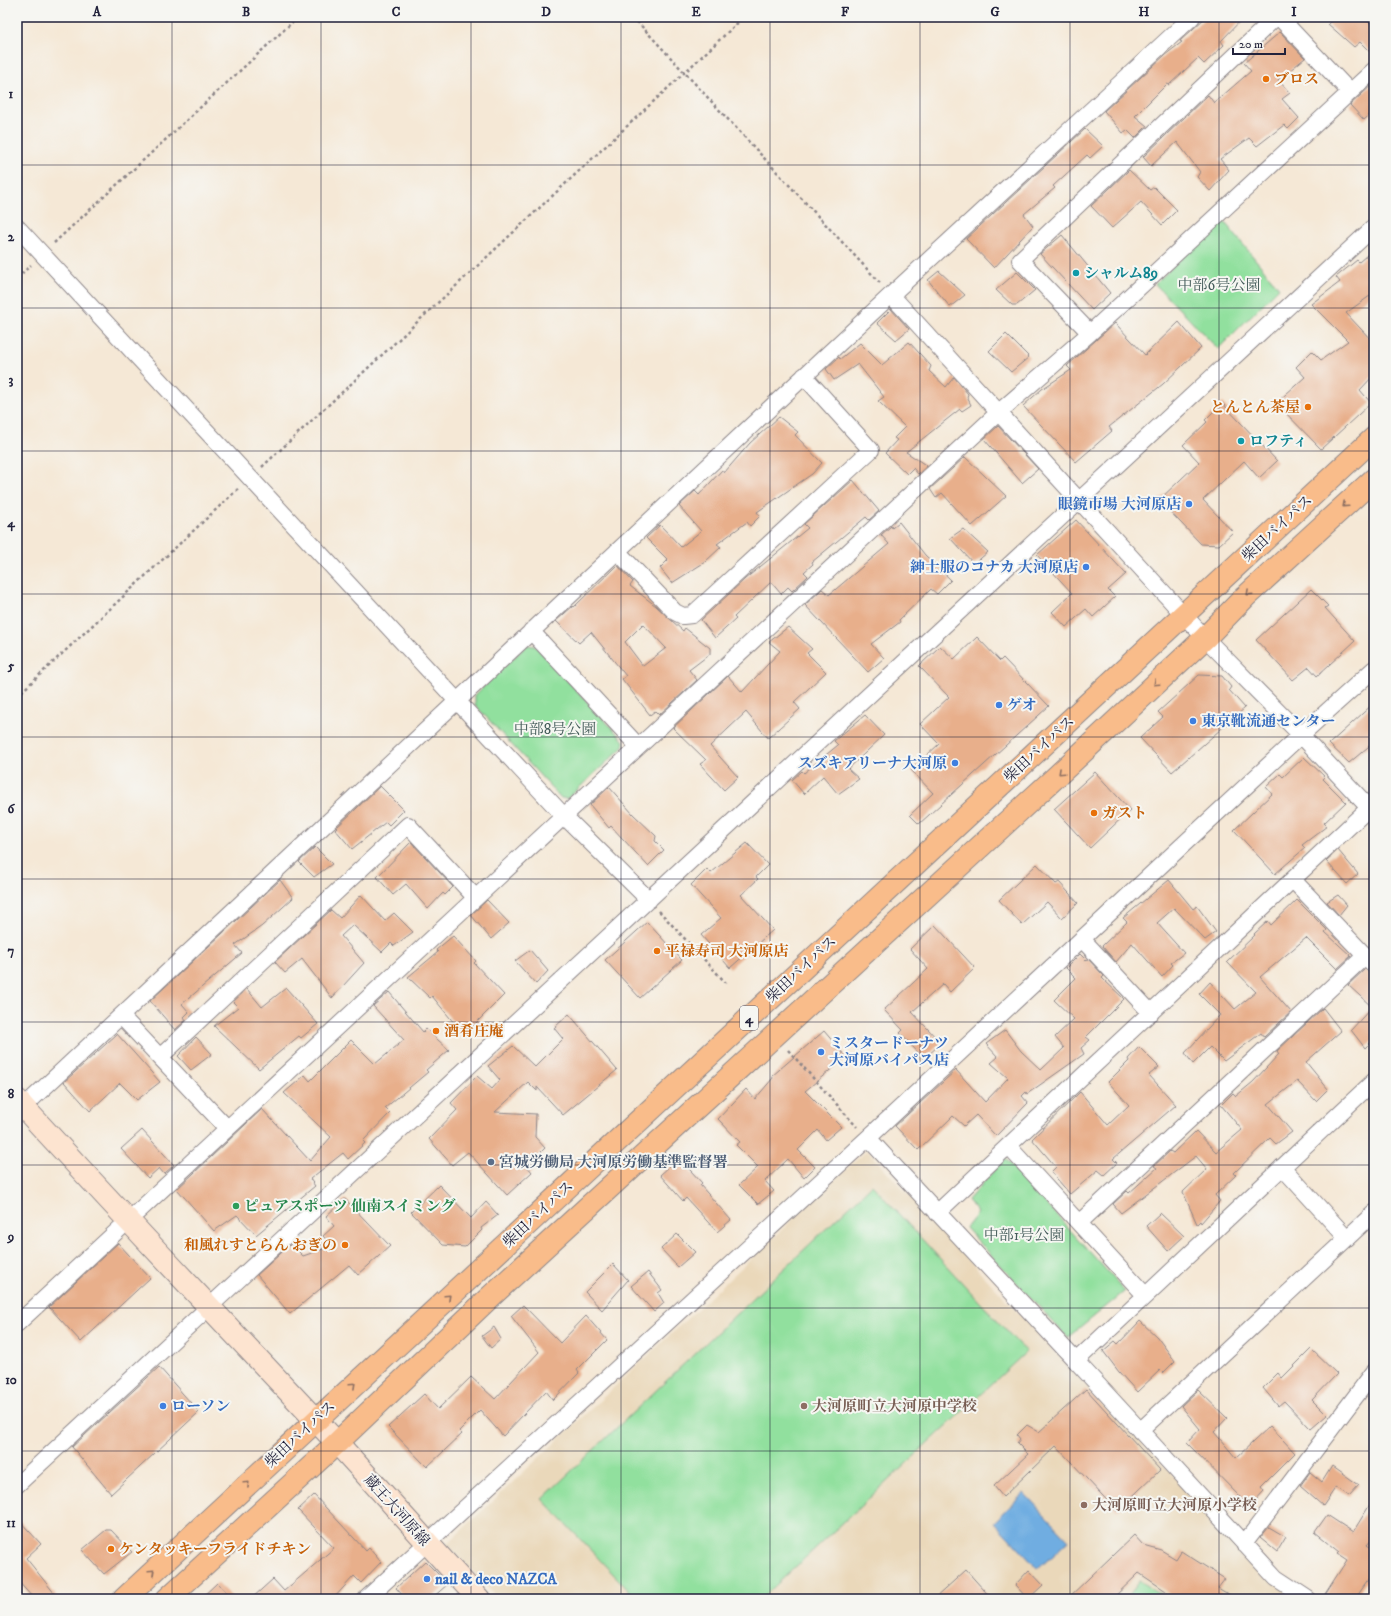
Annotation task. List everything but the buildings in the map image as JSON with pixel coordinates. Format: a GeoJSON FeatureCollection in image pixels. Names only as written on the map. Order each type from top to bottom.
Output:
{"type":"FeatureCollection","features":[{"type":"Feature","properties":{"kind":"highway","name":"柴田バイパス"},"geometry":{"type":"LineString","coordinates":[[124,1599],[1374,438]]}},
{"type":"Feature","properties":{"kind":"highway","name":"柴田バイパス"},"geometry":{"type":"LineString","coordinates":[[167,1599],[337,1443],[495,1293],[1051,782],[1205,638],[1245,597],[1374,479]]}},
{"type":"Feature","properties":{"kind":"street"},"geometry":{"type":"LineString","coordinates":[[19,1107],[121,1016],[890,295],[1192,17]]}},
{"type":"Feature","properties":{"kind":"street"},"geometry":{"type":"LineString","coordinates":[[1090,333],[1020,260],[1278,17],[1350,92]]}},
{"type":"Feature","properties":{"kind":"street"},"geometry":{"type":"LineString","coordinates":[[20,1314],[129,1220],[563,815],[998,413],[1090,333],[1374,70]]}},
{"type":"Feature","properties":{"kind":"street"},"geometry":{"type":"LineString","coordinates":[[17,227],[458,700],[563,815],[649,900]]}},
{"type":"Feature","properties":{"kind":"street"},"geometry":{"type":"LineString","coordinates":[[17,1485],[1374,227]]}},
{"type":"Feature","properties":{"kind":"street"},"geometry":{"type":"LineString","coordinates":[[890,295],[1184,616],[1301,735],[1372,811],[1293,880],[937,1213]]}},
{"type":"Feature","properties":{"kind":"street"},"geometry":{"type":"LineString","coordinates":[[617,551],[675,612],[683,616],[692,615],[871,450],[804,376]]}},
{"type":"Feature","properties":{"kind":"street"},"geometry":{"type":"LineString","coordinates":[[531,631],[638,746]]}},
{"type":"Feature","properties":{"kind":"street"},"geometry":{"type":"LineString","coordinates":[[366,1599],[868,1138],[1301,735],[1374,669]]}},
{"type":"Feature","properties":{"kind":"street"},"geometry":{"type":"LineString","coordinates":[[160,1057],[408,825],[475,897]]}},
{"type":"Feature","properties":{"kind":"street"},"geometry":{"type":"LineString","coordinates":[[1079,1223],[1370,960],[1293,880]]}},
{"type":"Feature","properties":{"kind":"street"},"geometry":{"type":"LineString","coordinates":[[1082,939],[1151,1013]]}},
{"type":"Feature","properties":{"kind":"street"},"geometry":{"type":"LineString","coordinates":[[121,1016],[227,1128]]}},
{"type":"Feature","properties":{"kind":"street"},"geometry":{"type":"LineString","coordinates":[[1076,1362],[1145,1295],[1374,1081]]}},
{"type":"Feature","properties":{"kind":"street","name":"蔵王大河原線"},"geometry":{"type":"LineString","coordinates":[[19,1107],[129,1220],[208,1307],[337,1443],[426,1543],[479,1599]]}},
{"type":"Feature","properties":{"kind":"street"},"geometry":{"type":"LineString","coordinates":[[868,1138],[1276,1578],[1308,1599]]}},
{"type":"Feature","properties":{"kind":"street"},"geometry":{"type":"LineString","coordinates":[[1008,1146],[1145,1295]]}},
{"type":"Feature","properties":{"kind":"street"},"geometry":{"type":"LineString","coordinates":[[1282,1167],[1347,1238]]}},
{"type":"Feature","properties":{"kind":"street"},"geometry":{"type":"LineString","coordinates":[[1140,1431],[1374,1213]]}},
{"type":"Feature","properties":{"kind":"street"},"geometry":{"type":"LineString","coordinates":[[1244,1544],[1374,1372]]}},
{"type":"Feature","properties":{"kind":"path"},"geometry":{"type":"LineString","coordinates":[[42,254],[298,17]]}},
{"type":"Feature","properties":{"kind":"path"},"geometry":{"type":"LineString","coordinates":[[633,17],[890,295]]}},
{"type":"Feature","properties":{"kind":"path"},"geometry":{"type":"LineString","coordinates":[[17,696],[744,17]]}},
{"type":"Feature","properties":{"kind":"path"},"geometry":{"type":"LineString","coordinates":[[649,900],[727,984]]}},
{"type":"Feature","properties":{"kind":"path"},"geometry":{"type":"LineString","coordinates":[[788,1050],[868,1138]]}},
{"type":"Feature","properties":{"kind":"shaded area","name":"大河原町立大河原中学校"},"geometry":{"type":"Polygon","coordinates":[[[867,1150],[1062,1360],[1273,1579],[1303,1599],[498,1599],[447,1544],[867,1150]]]}},
{"type":"Feature","properties":{"kind":"green space","name":"中部6号公園"},"geometry":{"type":"Polygon","coordinates":[[[1222,219],[1279,288],[1218,349],[1155,284],[1222,219]]]}},
{"type":"Feature","properties":{"kind":"green space","name":"中部8号公園"},"geometry":{"type":"Polygon","coordinates":[[[527,645],[535,646],[624,741],[623,747],[567,799],[561,798],[475,705],[475,695],[527,645]]]}},
{"type":"Feature","properties":{"kind":"green space","name":"中部1号公園"},"geometry":{"type":"Polygon","coordinates":[[[1005,1158],[1125,1291],[1068,1338],[966,1228],[978,1213],[968,1200],[1005,1158]]]}},
{"type":"Feature","properties":{"kind":"green space","name":"大河原町立大河原中学校"},"geometry":{"type":"Polygon","coordinates":[[[872,1185],[1026,1352],[761,1599],[637,1599],[542,1499],[872,1185]]]}},
{"type":"Feature","properties":{"kind":"green space"},"geometry":{"type":"Polygon","coordinates":[[[1140,1581],[1168,1599],[1126,1599],[1140,1581]]]}},
{"type":"Feature","properties":{"kind":"water"},"geometry":{"type":"Polygon","coordinates":[[[1024,1493],[1069,1540],[1038,1569],[994,1522],[1024,1493]]]}},
{"type":"Feature","properties":{"kind":"place","name":"ブロス"},"geometry":{"type":"Point","coordinates":[1266,79]}},
{"type":"Feature","properties":{"kind":"place","name":"シャルム89"},"geometry":{"type":"Point","coordinates":[1076,273]}},
{"type":"Feature","properties":{"kind":"place","name":"とんとん茶屋"},"geometry":{"type":"Point","coordinates":[1308,407]}},
{"type":"Feature","properties":{"kind":"place","name":"ロフティ"},"geometry":{"type":"Point","coordinates":[1241,441]}},
{"type":"Feature","properties":{"kind":"place","name":"眼鏡市場 大河原店"},"geometry":{"type":"Point","coordinates":[1189,504]}},
{"type":"Feature","properties":{"kind":"place","name":"紳士服のコナカ 大河原店"},"geometry":{"type":"Point","coordinates":[1086,567]}},
{"type":"Feature","properties":{"kind":"place","name":"ゲオ"},"geometry":{"type":"Point","coordinates":[999,705]}},
{"type":"Feature","properties":{"kind":"place","name":"東京靴流通センター"},"geometry":{"type":"Point","coordinates":[1193,721]}},
{"type":"Feature","properties":{"kind":"place","name":"スズキアリーナ大河原"},"geometry":{"type":"Point","coordinates":[955,763]}},
{"type":"Feature","properties":{"kind":"place","name":"ガスト"},"geometry":{"type":"Point","coordinates":[1094,813]}},
{"type":"Feature","properties":{"kind":"place","name":"平禄寿司 大河原店"},"geometry":{"type":"Point","coordinates":[657,951]}},
{"type":"Feature","properties":{"kind":"place","name":"酒肴庄庵"},"geometry":{"type":"Point","coordinates":[436,1031]}},
{"type":"Feature","properties":{"kind":"place","name":"ミスタードーナツ 大河原バイパス店"},"geometry":{"type":"Point","coordinates":[821,1052]}},
{"type":"Feature","properties":{"kind":"place","name":"宮城労働局 大河原労働基準監督署"},"geometry":{"type":"Point","coordinates":[491,1162]}},
{"type":"Feature","properties":{"kind":"place","name":"ピュアスポーツ 仙南スイミング"},"geometry":{"type":"Point","coordinates":[236,1206]}},
{"type":"Feature","properties":{"kind":"place","name":"和風れすとらん おぎの"},"geometry":{"type":"Point","coordinates":[345,1245]}},
{"type":"Feature","properties":{"kind":"place","name":"ローソン"},"geometry":{"type":"Point","coordinates":[163,1406]}},
{"type":"Feature","properties":{"kind":"place","name":"大河原町立大河原中学校"},"geometry":{"type":"Point","coordinates":[804,1406]}},
{"type":"Feature","properties":{"kind":"place","name":"大河原町立大河原小学校"},"geometry":{"type":"Point","coordinates":[1084,1505]}},
{"type":"Feature","properties":{"kind":"place","name":"ケンタッキーフライドチキン"},"geometry":{"type":"Point","coordinates":[111,1549]}},
{"type":"Feature","properties":{"kind":"place","name":"nail & deco NAZCA"},"geometry":{"type":"Point","coordinates":[427,1579]}}]}
